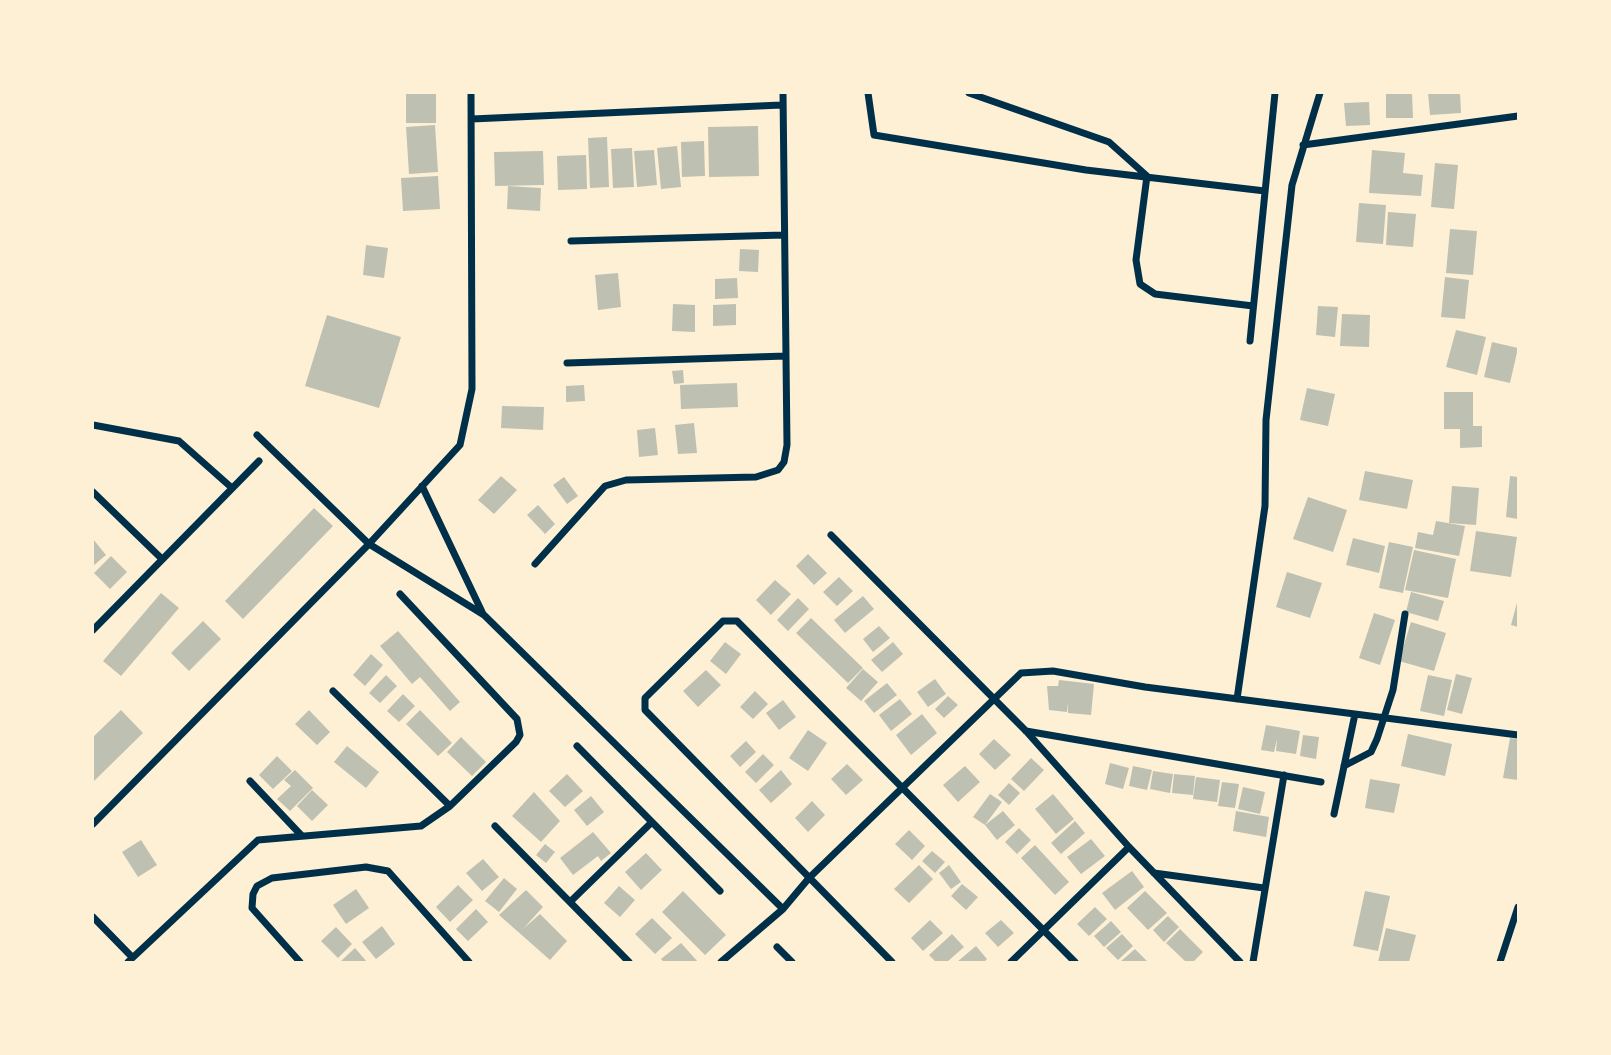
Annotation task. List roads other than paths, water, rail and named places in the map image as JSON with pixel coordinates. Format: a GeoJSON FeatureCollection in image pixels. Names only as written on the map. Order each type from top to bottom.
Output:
{"type":"FeatureCollection","features":[{"type":"Feature","properties":{"kind":"street"},"geometry":{"type":"LineString","coordinates":[[93,824],[369,544],[460,445],[470,410],[472,389],[471,93]]}},
{"type":"Feature","properties":{"kind":"street"},"geometry":{"type":"LineString","coordinates":[[535,564],[606,486],[626,480],[756,477],[778,470],[784,462],[787,446],[781,105],[783,93]]}},
{"type":"Feature","properties":{"kind":"street"},"geometry":{"type":"LineString","coordinates":[[868,93],[874,135],[1086,170],[1265,191]]}},
{"type":"Feature","properties":{"kind":"street"},"geometry":{"type":"LineString","coordinates":[[969,93],[1109,142],[1147,176]]}},
{"type":"Feature","properties":{"kind":"street"},"geometry":{"type":"LineString","coordinates":[[1250,341],[1275,93]]}},
{"type":"Feature","properties":{"kind":"street"},"geometry":{"type":"LineString","coordinates":[[1237,699],[1265,506],[1266,420],[1292,185],[1320,93]]}},
{"type":"Feature","properties":{"kind":"street"},"geometry":{"type":"LineString","coordinates":[[472,119],[781,105]]}},
{"type":"Feature","properties":{"kind":"street"},"geometry":{"type":"LineString","coordinates":[[1303,145],[1518,116]]}},
{"type":"Feature","properties":{"kind":"street"},"geometry":{"type":"LineString","coordinates":[[1147,176],[1136,260],[1140,284],[1155,294],[1253,306]]}},
{"type":"Feature","properties":{"kind":"street"},"geometry":{"type":"LineString","coordinates":[[571,241],[783,236]]}},
{"type":"Feature","properties":{"kind":"street"},"geometry":{"type":"LineString","coordinates":[[567,363],[786,356]]}},
{"type":"Feature","properties":{"kind":"street"},"geometry":{"type":"LineString","coordinates":[[93,425],[179,441],[232,488]]}},
{"type":"Feature","properties":{"kind":"street"},"geometry":{"type":"LineString","coordinates":[[257,435],[369,544],[484,615],[783,909]]}},
{"type":"Feature","properties":{"kind":"street"},"geometry":{"type":"LineString","coordinates":[[93,630],[259,461]]}},
{"type":"Feature","properties":{"kind":"street"},"geometry":{"type":"LineString","coordinates":[[422,486],[484,615]]}},
{"type":"Feature","properties":{"kind":"street"},"geometry":{"type":"LineString","coordinates":[[93,492],[162,559]]}},
{"type":"Feature","properties":{"kind":"street"},"geometry":{"type":"LineString","coordinates":[[831,535],[1026,731],[1129,847],[1240,962]]}},
{"type":"Feature","properties":{"kind":"street"},"geometry":{"type":"LineString","coordinates":[[93,917],[130,960],[251,845],[276,836],[421,826],[450,806],[516,742],[520,725],[400,594]]}},
{"type":"Feature","properties":{"kind":"street"},"geometry":{"type":"LineString","coordinates":[[1344,766],[1371,752],[1393,690],[1405,614]]}},
{"type":"Feature","properties":{"kind":"street"},"geometry":{"type":"LineString","coordinates":[[892,962],[646,710],[643,703],[723,621],[737,621],[1074,962]]}},
{"type":"Feature","properties":{"kind":"street"},"geometry":{"type":"LineString","coordinates":[[721,962],[783,909],[809,878],[1021,673],[1035,670],[1518,735]]}},
{"type":"Feature","properties":{"kind":"street"},"geometry":{"type":"LineString","coordinates":[[333,691],[450,806]]}},
{"type":"Feature","properties":{"kind":"street"},"geometry":{"type":"LineString","coordinates":[[1334,814],[1355,714]]}},
{"type":"Feature","properties":{"kind":"street"},"geometry":{"type":"LineString","coordinates":[[1026,731],[1321,782]]}},
{"type":"Feature","properties":{"kind":"street"},"geometry":{"type":"LineString","coordinates":[[577,746],[720,891]]}},
{"type":"Feature","properties":{"kind":"street"},"geometry":{"type":"LineString","coordinates":[[1253,962],[1284,775]]}},
{"type":"Feature","properties":{"kind":"street"},"geometry":{"type":"LineString","coordinates":[[250,781],[301,835]]}},
{"type":"Feature","properties":{"kind":"street"},"geometry":{"type":"LineString","coordinates":[[570,902],[652,822]]}},
{"type":"Feature","properties":{"kind":"street"},"geometry":{"type":"LineString","coordinates":[[495,826],[629,962]]}},
{"type":"Feature","properties":{"kind":"street"},"geometry":{"type":"LineString","coordinates":[[1012,962],[1129,847]]}},
{"type":"Feature","properties":{"kind":"street"},"geometry":{"type":"LineString","coordinates":[[300,962],[252,908],[253,894],[257,887],[272,878],[366,867],[388,871],[468,962]]}},
{"type":"Feature","properties":{"kind":"street"},"geometry":{"type":"LineString","coordinates":[[1154,873],[1264,888]]}},
{"type":"Feature","properties":{"kind":"street"},"geometry":{"type":"LineString","coordinates":[[1500,962],[1518,907]]}},
{"type":"Feature","properties":{"kind":"street"},"geometry":{"type":"LineString","coordinates":[[777,947],[792,962]]}}]}
